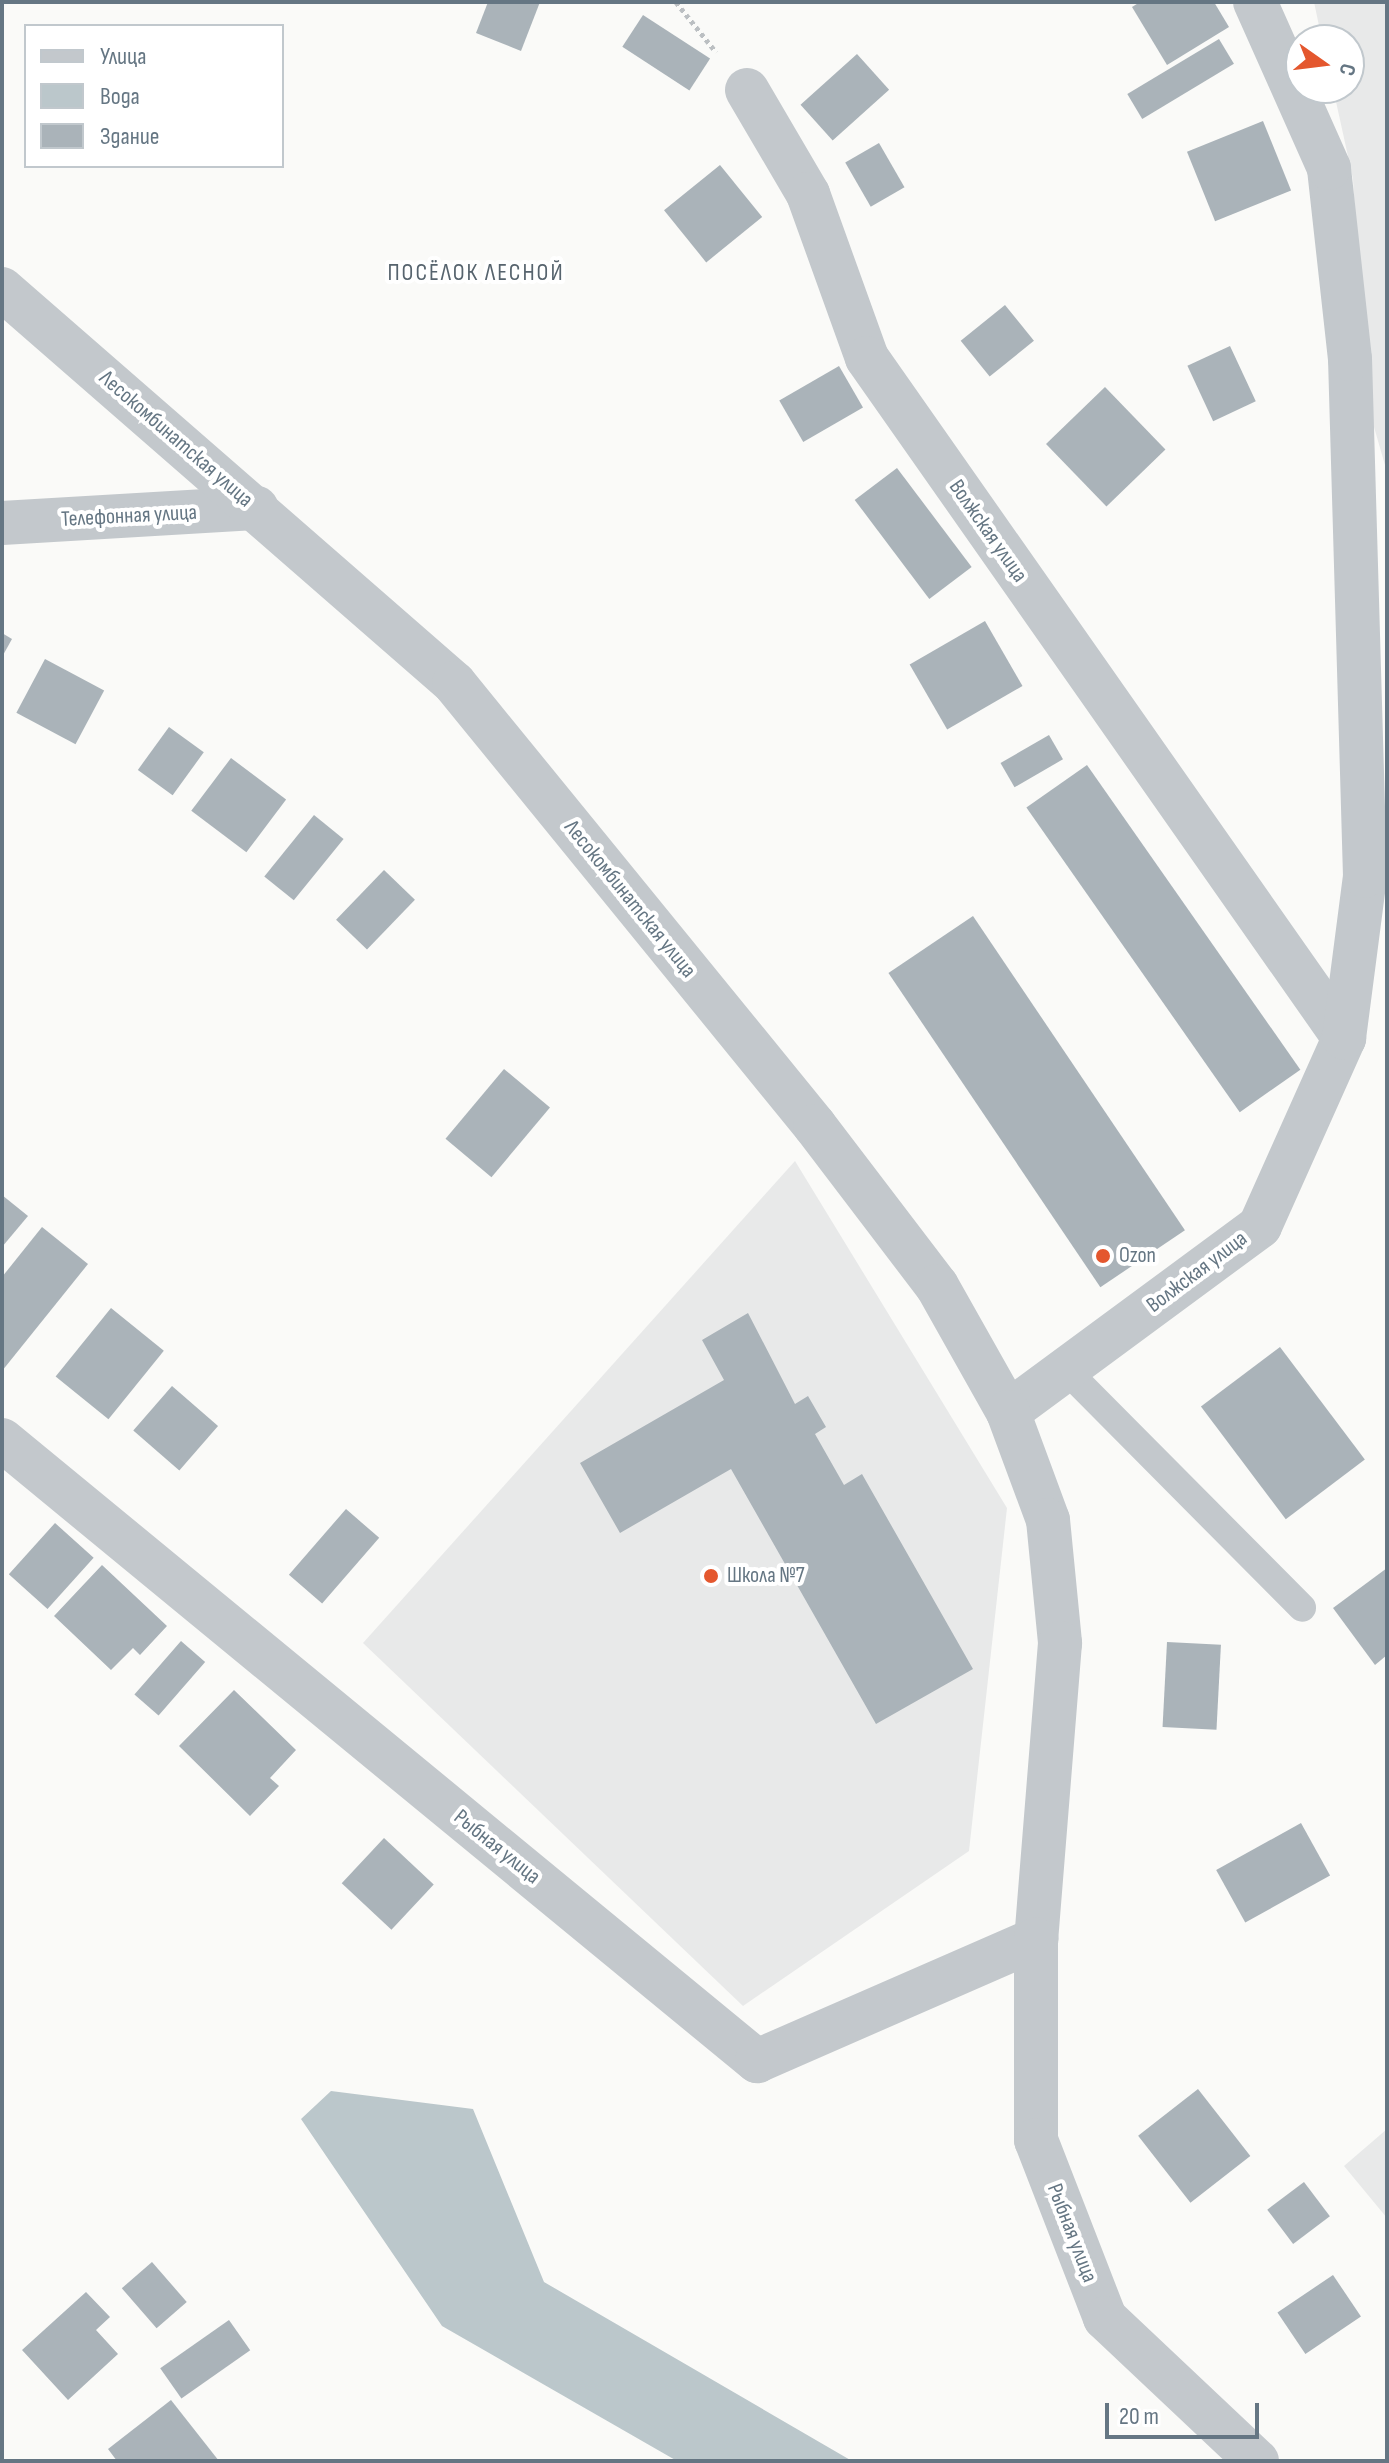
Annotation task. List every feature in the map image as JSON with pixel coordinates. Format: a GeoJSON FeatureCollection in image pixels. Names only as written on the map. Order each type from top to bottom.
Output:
{"type":"FeatureCollection","features":[{"type":"Feature","properties":{"kind":"street","name":"Волжская улица"},"geometry":{"type":"LineString","coordinates":[[1008,1412],[1260,1226],[1344,1038],[1365,876],[1350,359],[1329,168],[1255,2]]}},
{"type":"Feature","properties":{"kind":"street","name":"Волжская улица"},"geometry":{"type":"LineString","coordinates":[[747,90],[808,194],[867,358],[1344,1038]]}},
{"type":"Feature","properties":{"kind":"street","name":"Лесокомбинатская улица"},"geometry":{"type":"LineString","coordinates":[[2,289],[257,508],[454,683],[834,1150],[937,1286],[1008,1412],[1048,1520],[1060,1643]]}},
{"type":"Feature","properties":{"kind":"street","name":"Телефонная улица"},"geometry":{"type":"LineString","coordinates":[[2,523],[257,508]]}},
{"type":"Feature","properties":{"kind":"street","name":"Рыбная улица"},"geometry":{"type":"LineString","coordinates":[[2,1440],[757,2061],[1036,1939]]}},
{"type":"Feature","properties":{"kind":"street","name":"Рыбная улица"},"geometry":{"type":"LineString","coordinates":[[1060,1643],[1036,1939],[1036,2140],[1105,2318],[1257,2461]]}},
{"type":"Feature","properties":{"kind":"lane"},"geometry":{"type":"LineString","coordinates":[[1066,1370],[1302,1608]]}},
{"type":"Feature","properties":{"kind":"path"},"geometry":{"type":"LineString","coordinates":[[676,2],[747,90]]}},
{"type":"Feature","properties":{"kind":"shaded area"},"geometry":{"type":"Polygon","coordinates":[[[1314,2],[1387,2],[1387,472],[1365,396],[1353,179],[1337,104],[1365,104],[1365,24],[1319,24],[1314,2]]]}},
{"type":"Feature","properties":{"kind":"shaded area","name":"Школа №7"},"geometry":{"type":"Polygon","coordinates":[[[795,1161],[1007,1508],[969,1851],[743,2006],[363,1643],[795,1161]]]}},
{"type":"Feature","properties":{"kind":"shaded area"},"geometry":{"type":"Polygon","coordinates":[[[1387,2129],[1387,2218],[1344,2166],[1387,2129]]]}},
{"type":"Feature","properties":{"kind":"water"},"geometry":{"type":"Polygon","coordinates":[[[331,2091],[473,2109],[544,2282],[852,2461],[677,2461],[442,2326],[301,2119],[331,2091]]]}},
{"type":"Feature","properties":{"kind":"building"},"geometry":{"type":"Polygon","coordinates":[[[488,2],[540,2],[521,51],[476,33],[488,2]]]}},
{"type":"Feature","properties":{"kind":"building"},"geometry":{"type":"Polygon","coordinates":[[[1140,2],[1214,2],[1229,27],[1167,65],[1132,7],[1140,2]]]}},
{"type":"Feature","properties":{"kind":"building"},"geometry":{"type":"Polygon","coordinates":[[[643,15],[710,59],[689,90],[622,47],[643,15]]]}},
{"type":"Feature","properties":{"kind":"building"},"geometry":{"type":"Polygon","coordinates":[[[1219,39],[1234,64],[1142,119],[1127,94],[1219,39]]]}},
{"type":"Feature","properties":{"kind":"building"},"geometry":{"type":"Polygon","coordinates":[[[857,54],[889,90],[833,141],[801,105],[857,54]]]}},
{"type":"Feature","properties":{"kind":"building"},"geometry":{"type":"Polygon","coordinates":[[[1263,121],[1291,191],[1215,221],[1187,152],[1263,121]]]}},
{"type":"Feature","properties":{"kind":"building"},"geometry":{"type":"Polygon","coordinates":[[[879,143],[904,187],[871,207],[845,162],[879,143]]]}},
{"type":"Feature","properties":{"kind":"building"},"geometry":{"type":"Polygon","coordinates":[[[720,165],[762,217],[706,262],[664,210],[720,165]]]}},
{"type":"Feature","properties":{"kind":"building"},"geometry":{"type":"Polygon","coordinates":[[[1005,305],[1034,341],[990,377],[961,341],[1005,305]]]}},
{"type":"Feature","properties":{"kind":"building"},"geometry":{"type":"Polygon","coordinates":[[[1230,346],[1256,401],[1213,421],[1187,366],[1230,346]]]}},
{"type":"Feature","properties":{"kind":"building"},"geometry":{"type":"Polygon","coordinates":[[[839,366],[863,408],[803,442],[779,400],[839,366]]]}},
{"type":"Feature","properties":{"kind":"building"},"geometry":{"type":"Polygon","coordinates":[[[1105,387],[1165,450],[1106,507],[1046,444],[1105,387]]]}},
{"type":"Feature","properties":{"kind":"building"},"geometry":{"type":"Polygon","coordinates":[[[897,468],[972,567],[929,599],[855,500],[897,468]]]}},
{"type":"Feature","properties":{"kind":"building"},"geometry":{"type":"Polygon","coordinates":[[[985,621],[1022,686],[947,729],[910,664],[985,621]]]}},
{"type":"Feature","properties":{"kind":"building"},"geometry":{"type":"Polygon","coordinates":[[[2,633],[12,639],[2,657],[2,633]]]}},
{"type":"Feature","properties":{"kind":"building"},"geometry":{"type":"Polygon","coordinates":[[[45,659],[104,690],[76,744],[16,713],[45,659]]]}},
{"type":"Feature","properties":{"kind":"building"},"geometry":{"type":"Polygon","coordinates":[[[169,727],[204,752],[173,795],[138,770],[169,727]]]}},
{"type":"Feature","properties":{"kind":"building"},"geometry":{"type":"Polygon","coordinates":[[[1049,735],[1063,759],[1015,787],[1001,763],[1049,735]]]}},
{"type":"Feature","properties":{"kind":"building"},"geometry":{"type":"Polygon","coordinates":[[[231,758],[286,800],[246,852],[191,811],[231,758]]]}},
{"type":"Feature","properties":{"kind":"building"},"geometry":{"type":"Polygon","coordinates":[[[1087,765],[1300,1070],[1240,1112],[1026,807],[1087,765]]]}},
{"type":"Feature","properties":{"kind":"building"},"geometry":{"type":"Polygon","coordinates":[[[314,815],[344,839],[294,900],[264,876],[314,815]]]}},
{"type":"Feature","properties":{"kind":"building"},"geometry":{"type":"Polygon","coordinates":[[[384,870],[415,900],[367,950],[336,920],[384,870]]]}},
{"type":"Feature","properties":{"kind":"building"},"geometry":{"type":"Polygon","coordinates":[[[973,916],[1185,1230],[1100,1287],[888,973],[973,916]]]}},
{"type":"Feature","properties":{"kind":"building"},"geometry":{"type":"Polygon","coordinates":[[[504,1069],[550,1108],[491,1177],[446,1139],[504,1069]]]}},
{"type":"Feature","properties":{"kind":"building"},"geometry":{"type":"Polygon","coordinates":[[[2,1195],[28,1216],[2,1247],[2,1195]]]}},
{"type":"Feature","properties":{"kind":"building"},"geometry":{"type":"Polygon","coordinates":[[[42,1227],[88,1264],[2,1371],[2,1277],[42,1227]]]}},
{"type":"Feature","properties":{"kind":"building"},"geometry":{"type":"Polygon","coordinates":[[[111,1308],[164,1351],[108,1419],[56,1376],[111,1308]]]}},
{"type":"Feature","properties":{"kind":"building","name":"Школа №7"},"geometry":{"type":"Polygon","coordinates":[[[748,1313],[795,1404],[808,1396],[826,1427],[815,1434],[844,1485],[862,1474],[973,1669],[876,1724],[731,1469],[620,1533],[580,1463],[724,1380],[702,1340],[748,1313]]]}},
{"type":"Feature","properties":{"kind":"building"},"geometry":{"type":"Polygon","coordinates":[[[1280,1347],[1365,1460],[1286,1519],[1201,1407],[1280,1347]]]}},
{"type":"Feature","properties":{"kind":"building"},"geometry":{"type":"Polygon","coordinates":[[[172,1386],[218,1426],[179,1471],[133,1431],[172,1386]]]}},
{"type":"Feature","properties":{"kind":"building"},"geometry":{"type":"Polygon","coordinates":[[[346,1509],[379,1538],[322,1604],[289,1575],[346,1509]]]}},
{"type":"Feature","properties":{"kind":"building"},"geometry":{"type":"Polygon","coordinates":[[[55,1523],[94,1558],[47,1609],[9,1574],[55,1523]]]}},
{"type":"Feature","properties":{"kind":"building"},"geometry":{"type":"Polygon","coordinates":[[[102,1565],[167,1626],[140,1655],[133,1648],[111,1670],[54,1616],[102,1565]]]}},
{"type":"Feature","properties":{"kind":"building"},"geometry":{"type":"Polygon","coordinates":[[[1387,1568],[1387,1655],[1375,1665],[1333,1608],[1387,1568]]]}},
{"type":"Feature","properties":{"kind":"building"},"geometry":{"type":"Polygon","coordinates":[[[181,1641],[205,1662],[159,1716],[134,1695],[181,1641]]]}},
{"type":"Feature","properties":{"kind":"building"},"geometry":{"type":"Polygon","coordinates":[[[1167,1642],[1221,1645],[1216,1730],[1163,1727],[1167,1642]]]}},
{"type":"Feature","properties":{"kind":"building"},"geometry":{"type":"Polygon","coordinates":[[[234,1690],[296,1750],[270,1778],[279,1786],[250,1816],[179,1746],[234,1690]]]}},
{"type":"Feature","properties":{"kind":"building"},"geometry":{"type":"Polygon","coordinates":[[[1301,1823],[1330,1875],[1245,1923],[1216,1870],[1301,1823]]]}},
{"type":"Feature","properties":{"kind":"building"},"geometry":{"type":"Polygon","coordinates":[[[384,1838],[434,1884],[391,1930],[342,1883],[384,1838]]]}},
{"type":"Feature","properties":{"kind":"building"},"geometry":{"type":"Polygon","coordinates":[[[1198,2089],[1250,2156],[1190,2203],[1138,2136],[1198,2089]]]}},
{"type":"Feature","properties":{"kind":"building"},"geometry":{"type":"Polygon","coordinates":[[[1304,2182],[1330,2216],[1293,2244],[1267,2210],[1304,2182]]]}},
{"type":"Feature","properties":{"kind":"building"},"geometry":{"type":"Polygon","coordinates":[[[152,2262],[187,2302],[157,2328],[122,2288],[152,2262]]]}},
{"type":"Feature","properties":{"kind":"building"},"geometry":{"type":"Polygon","coordinates":[[[1333,2275],[1361,2316],[1305,2354],[1277,2312],[1333,2275]]]}},
{"type":"Feature","properties":{"kind":"building"},"geometry":{"type":"Polygon","coordinates":[[[86,2292],[110,2317],[96,2330],[118,2354],[68,2400],[22,2350],[86,2292]]]}},
{"type":"Feature","properties":{"kind":"building"},"geometry":{"type":"Polygon","coordinates":[[[229,2320],[250,2350],[181,2398],[160,2368],[229,2320]]]}},
{"type":"Feature","properties":{"kind":"building"},"geometry":{"type":"Polygon","coordinates":[[[171,2400],[219,2461],[117,2461],[108,2449],[171,2400]]]}},
{"type":"Feature","properties":{"kind":"place","name":"Ozon"},"geometry":{"type":"Point","coordinates":[1103,1256]}},
{"type":"Feature","properties":{"kind":"place","name":"Школа №7"},"geometry":{"type":"Point","coordinates":[711,1576]}},
{"type":"Feature","properties":{"kind":"district","name":"ПОСЁЛОК ЛЕСНОЙ"},"geometry":{"type":"Point","coordinates":[476,273]}}]}
